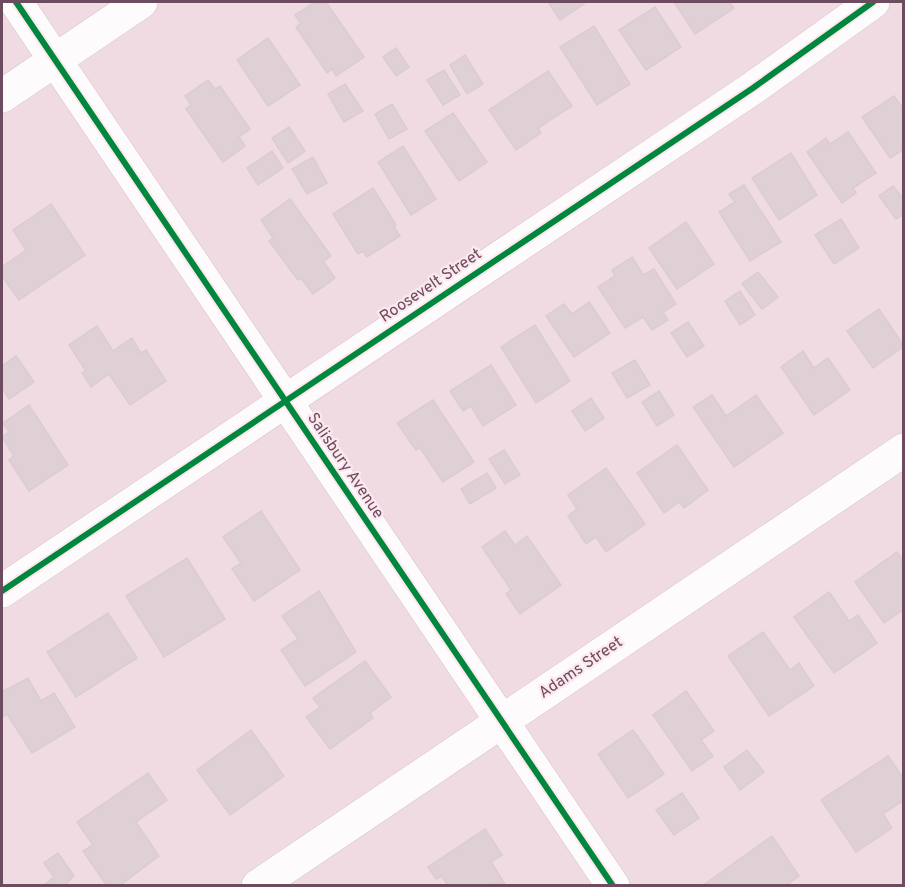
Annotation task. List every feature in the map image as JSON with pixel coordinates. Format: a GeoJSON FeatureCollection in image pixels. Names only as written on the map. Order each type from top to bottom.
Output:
{"type":"FeatureCollection","features":[{"type":"Feature","properties":{"kind":"street","name":"Salisbury Avenue"},"geometry":{"type":"LineString","coordinates":[[16,2],[613,885]]}},
{"type":"Feature","properties":{"kind":"street"},"geometry":{"type":"LineString","coordinates":[[2,96],[141,2]]}},
{"type":"Feature","properties":{"kind":"street","name":"Roosevelt Street"},"geometry":{"type":"LineString","coordinates":[[2,591],[753,88],[873,2]]}},
{"type":"Feature","properties":{"kind":"street","name":"Adams Street"},"geometry":{"type":"LineString","coordinates":[[258,885],[903,450]]}},
{"type":"Feature","properties":{"kind":"shaded area"},"geometry":{"type":"Polygon","coordinates":[[[2,2],[903,2],[903,885],[2,885],[2,2]]]}},
{"type":"Feature","properties":{"kind":"building"},"geometry":{"type":"Polygon","coordinates":[[[315,2],[326,2],[364,57],[336,76],[332,69],[327,73],[296,27],[301,24],[295,15],[315,2]]]}},
{"type":"Feature","properties":{"kind":"building"},"geometry":{"type":"Polygon","coordinates":[[[548,2],[582,2],[584,4],[560,20],[548,2]]]}},
{"type":"Feature","properties":{"kind":"building"},"geometry":{"type":"Polygon","coordinates":[[[674,2],[729,2],[734,8],[695,34],[674,2]]]}},
{"type":"Feature","properties":{"kind":"building"},"geometry":{"type":"Polygon","coordinates":[[[655,7],[681,47],[646,70],[619,30],[655,7]]]}},
{"type":"Feature","properties":{"kind":"building"},"geometry":{"type":"Polygon","coordinates":[[[594,26],[630,84],[597,105],[560,47],[594,26]]]}},
{"type":"Feature","properties":{"kind":"building"},"geometry":{"type":"Polygon","coordinates":[[[268,38],[300,85],[268,106],[237,60],[268,38]]]}},
{"type":"Feature","properties":{"kind":"building"},"geometry":{"type":"Polygon","coordinates":[[[396,48],[409,67],[396,76],[383,57],[396,48]]]}},
{"type":"Feature","properties":{"kind":"building"},"geometry":{"type":"Polygon","coordinates":[[[465,55],[483,84],[467,94],[450,65],[465,55]]]}},
{"type":"Feature","properties":{"kind":"building"},"geometry":{"type":"Polygon","coordinates":[[[444,70],[460,95],[443,105],[427,80],[444,70]]]}},
{"type":"Feature","properties":{"kind":"building"},"geometry":{"type":"Polygon","coordinates":[[[548,71],[572,106],[538,128],[541,133],[516,150],[489,110],[548,71]]]}},
{"type":"Feature","properties":{"kind":"building"},"geometry":{"type":"Polygon","coordinates":[[[208,80],[215,89],[220,86],[250,129],[239,137],[245,146],[223,162],[186,109],[191,105],[185,96],[208,80]]]}},
{"type":"Feature","properties":{"kind":"building"},"geometry":{"type":"Polygon","coordinates":[[[345,84],[363,111],[344,122],[328,94],[345,84]]]}},
{"type":"Feature","properties":{"kind":"building"},"geometry":{"type":"Polygon","coordinates":[[[894,96],[902,107],[904,106],[904,149],[890,158],[862,117],[894,96]]]}},
{"type":"Feature","properties":{"kind":"building"},"geometry":{"type":"Polygon","coordinates":[[[392,104],[407,129],[389,139],[375,114],[392,104]]]}},
{"type":"Feature","properties":{"kind":"building"},"geometry":{"type":"Polygon","coordinates":[[[453,113],[487,162],[459,181],[425,131],[453,113]]]}},
{"type":"Feature","properties":{"kind":"building"},"geometry":{"type":"Polygon","coordinates":[[[289,127],[305,151],[288,163],[272,138],[289,127]]]}},
{"type":"Feature","properties":{"kind":"building"},"geometry":{"type":"Polygon","coordinates":[[[848,132],[876,173],[853,188],[856,193],[842,203],[807,152],[826,138],[830,144],[848,132]]]}},
{"type":"Feature","properties":{"kind":"building"},"geometry":{"type":"Polygon","coordinates":[[[403,146],[436,199],[411,215],[378,162],[403,146]]]}},
{"type":"Feature","properties":{"kind":"building"},"geometry":{"type":"Polygon","coordinates":[[[272,151],[283,168],[258,185],[247,168],[272,151]]]}},
{"type":"Feature","properties":{"kind":"building"},"geometry":{"type":"Polygon","coordinates":[[[791,153],[817,195],[779,220],[752,178],[791,153]]]}},
{"type":"Feature","properties":{"kind":"building"},"geometry":{"type":"Polygon","coordinates":[[[313,157],[327,183],[307,194],[292,169],[313,157]]]}},
{"type":"Feature","properties":{"kind":"building"},"geometry":{"type":"Polygon","coordinates":[[[744,185],[781,242],[750,261],[719,212],[735,202],[729,194],[744,185]]]}},
{"type":"Feature","properties":{"kind":"building"},"geometry":{"type":"Polygon","coordinates":[[[893,186],[904,200],[904,214],[896,219],[879,196],[893,186]]]}},
{"type":"Feature","properties":{"kind":"building"},"geometry":{"type":"Polygon","coordinates":[[[373,188],[396,225],[394,227],[400,236],[367,257],[363,251],[358,254],[333,214],[373,188]]]}},
{"type":"Feature","properties":{"kind":"building"},"geometry":{"type":"Polygon","coordinates":[[[290,199],[331,256],[323,261],[335,278],[313,294],[301,278],[298,280],[269,241],[273,238],[261,220],[290,199]]]}},
{"type":"Feature","properties":{"kind":"building"},"geometry":{"type":"Polygon","coordinates":[[[51,204],[85,255],[19,300],[2,276],[2,267],[26,250],[13,230],[51,204]]]}},
{"type":"Feature","properties":{"kind":"building"},"geometry":{"type":"Polygon","coordinates":[[[841,219],[859,248],[834,264],[815,235],[841,219]]]}},
{"type":"Feature","properties":{"kind":"building"},"geometry":{"type":"Polygon","coordinates":[[[686,222],[714,264],[677,289],[649,248],[686,222]]]}},
{"type":"Feature","properties":{"kind":"building"},"geometry":{"type":"Polygon","coordinates":[[[632,257],[643,275],[654,269],[676,304],[663,312],[668,320],[652,330],[643,317],[625,328],[598,287],[615,276],[612,270],[632,257]]]}},
{"type":"Feature","properties":{"kind":"building"},"geometry":{"type":"Polygon","coordinates":[[[758,272],[778,297],[762,309],[742,284],[758,272]]]}},
{"type":"Feature","properties":{"kind":"building"},"geometry":{"type":"Polygon","coordinates":[[[740,291],[755,315],[740,325],[725,301],[740,291]]]}},
{"type":"Feature","properties":{"kind":"building"},"geometry":{"type":"Polygon","coordinates":[[[589,302],[610,333],[574,357],[546,316],[564,304],[572,314],[589,302]]]}},
{"type":"Feature","properties":{"kind":"building"},"geometry":{"type":"Polygon","coordinates":[[[879,309],[904,346],[873,368],[847,331],[879,309]]]}},
{"type":"Feature","properties":{"kind":"building"},"geometry":{"type":"Polygon","coordinates":[[[688,322],[704,346],[687,357],[671,333],[688,322]]]}},
{"type":"Feature","properties":{"kind":"building"},"geometry":{"type":"Polygon","coordinates":[[[535,325],[570,381],[536,403],[501,347],[535,325]]]}},
{"type":"Feature","properties":{"kind":"building"},"geometry":{"type":"Polygon","coordinates":[[[97,326],[113,351],[132,338],[141,353],[146,350],[166,381],[130,405],[109,374],[91,387],[82,373],[86,371],[69,345],[97,326]]]}},
{"type":"Feature","properties":{"kind":"building"},"geometry":{"type":"Polygon","coordinates":[[[803,351],[814,368],[828,358],[850,390],[814,415],[781,367],[803,351]]]}},
{"type":"Feature","properties":{"kind":"building"},"geometry":{"type":"Polygon","coordinates":[[[16,356],[34,382],[9,399],[2,388],[2,366],[16,356]]]}},
{"type":"Feature","properties":{"kind":"building"},"geometry":{"type":"Polygon","coordinates":[[[635,360],[650,385],[627,398],[612,373],[635,360]]]}},
{"type":"Feature","properties":{"kind":"building"},"geometry":{"type":"Polygon","coordinates":[[[491,365],[516,405],[483,426],[471,406],[463,411],[450,391],[491,365]]]}},
{"type":"Feature","properties":{"kind":"building"},"geometry":{"type":"Polygon","coordinates":[[[659,391],[674,415],[657,426],[642,402],[659,391]]]}},
{"type":"Feature","properties":{"kind":"building"},"geometry":{"type":"Polygon","coordinates":[[[712,395],[726,416],[756,395],[783,433],[734,467],[693,407],[712,395]]]}},
{"type":"Feature","properties":{"kind":"building"},"geometry":{"type":"Polygon","coordinates":[[[591,398],[604,418],[585,431],[572,411],[591,398]]]}},
{"type":"Feature","properties":{"kind":"building"},"geometry":{"type":"Polygon","coordinates":[[[433,400],[474,462],[443,482],[420,448],[416,450],[397,423],[433,400]]]}},
{"type":"Feature","properties":{"kind":"building"},"geometry":{"type":"Polygon","coordinates":[[[29,405],[68,465],[29,491],[9,460],[14,456],[2,437],[9,432],[3,423],[29,405]]]}},
{"type":"Feature","properties":{"kind":"building"},"geometry":{"type":"Polygon","coordinates":[[[677,445],[708,490],[684,508],[679,502],[664,513],[637,473],[677,445]]]}},
{"type":"Feature","properties":{"kind":"building"},"geometry":{"type":"Polygon","coordinates":[[[504,450],[520,475],[505,484],[489,459],[504,450]]]}},
{"type":"Feature","properties":{"kind":"building"},"geometry":{"type":"Polygon","coordinates":[[[606,468],[645,524],[606,552],[596,537],[586,544],[568,516],[577,509],[568,495],[606,468]]]}},
{"type":"Feature","properties":{"kind":"building"},"geometry":{"type":"Polygon","coordinates":[[[487,473],[496,488],[470,504],[461,489],[487,473]]]}},
{"type":"Feature","properties":{"kind":"building"},"geometry":{"type":"Polygon","coordinates":[[[261,511],[300,570],[254,601],[232,569],[241,563],[223,537],[261,511]]]}},
{"type":"Feature","properties":{"kind":"building"},"geometry":{"type":"Polygon","coordinates":[[[505,531],[515,545],[527,536],[561,585],[520,614],[506,594],[511,590],[482,547],[505,531]]]}},
{"type":"Feature","properties":{"kind":"building"},"geometry":{"type":"Polygon","coordinates":[[[897,552],[904,562],[904,609],[884,623],[855,582],[897,552]]]}},
{"type":"Feature","properties":{"kind":"building"},"geometry":{"type":"Polygon","coordinates":[[[187,558],[225,619],[164,657],[126,596],[187,558]]]}},
{"type":"Feature","properties":{"kind":"building"},"geometry":{"type":"Polygon","coordinates":[[[319,591],[356,652],[305,686],[281,650],[298,639],[282,616],[319,591]]]}},
{"type":"Feature","properties":{"kind":"building"},"geometry":{"type":"Polygon","coordinates":[[[829,592],[849,621],[858,615],[877,643],[834,673],[794,617],[829,592]]]}},
{"type":"Feature","properties":{"kind":"building"},"geometry":{"type":"Polygon","coordinates":[[[108,613],[137,658],[76,697],[47,652],[108,613]]]}},
{"type":"Feature","properties":{"kind":"building"},"geometry":{"type":"Polygon","coordinates":[[[763,632],[790,670],[799,663],[814,686],[769,716],[728,656],[763,632]]]}},
{"type":"Feature","properties":{"kind":"building"},"geometry":{"type":"Polygon","coordinates":[[[365,661],[391,697],[370,713],[373,718],[330,749],[306,717],[320,707],[313,698],[365,661]]]}},
{"type":"Feature","properties":{"kind":"building"},"geometry":{"type":"Polygon","coordinates":[[[28,678],[41,701],[54,693],[75,727],[32,753],[7,714],[2,717],[2,692],[28,678]]]}},
{"type":"Feature","properties":{"kind":"building"},"geometry":{"type":"Polygon","coordinates":[[[686,691],[714,731],[701,740],[713,756],[692,771],[653,715],[686,691]]]}},
{"type":"Feature","properties":{"kind":"building"},"geometry":{"type":"Polygon","coordinates":[[[251,730],[284,776],[230,815],[197,770],[251,730]]]}},
{"type":"Feature","properties":{"kind":"building"},"geometry":{"type":"Polygon","coordinates":[[[633,730],[664,774],[628,798],[598,754],[633,730]]]}},
{"type":"Feature","properties":{"kind":"building"},"geometry":{"type":"Polygon","coordinates":[[[747,750],[764,772],[740,790],[724,767],[747,750]]]}},
{"type":"Feature","properties":{"kind":"building"},"geometry":{"type":"Polygon","coordinates":[[[888,756],[904,779],[904,800],[883,814],[892,828],[856,852],[821,800],[888,756]]]}},
{"type":"Feature","properties":{"kind":"building"},"geometry":{"type":"Polygon","coordinates":[[[148,773],[167,800],[136,822],[159,856],[119,886],[107,886],[83,851],[93,845],[77,822],[148,773]]]}},
{"type":"Feature","properties":{"kind":"building"},"geometry":{"type":"Polygon","coordinates":[[[682,793],[699,818],[674,835],[656,810],[682,793]]]}},
{"type":"Feature","properties":{"kind":"building"},"geometry":{"type":"Polygon","coordinates":[[[485,829],[502,855],[491,862],[505,884],[448,886],[442,876],[436,879],[428,867],[485,829]]]}},
{"type":"Feature","properties":{"kind":"building"},"geometry":{"type":"Polygon","coordinates":[[[772,836],[799,876],[785,886],[702,886],[772,836]]]}},
{"type":"Feature","properties":{"kind":"building"},"geometry":{"type":"Polygon","coordinates":[[[58,853],[74,876],[64,886],[43,886],[54,877],[44,863],[58,853]]]}},
{"type":"Feature","properties":{"kind":"cycle path"},"geometry":{"type":"LineString","coordinates":[[16,2],[613,886]]}},
{"type":"Feature","properties":{"kind":"cycle path"},"geometry":{"type":"LineString","coordinates":[[2,591],[753,88],[873,2]]}}]}
